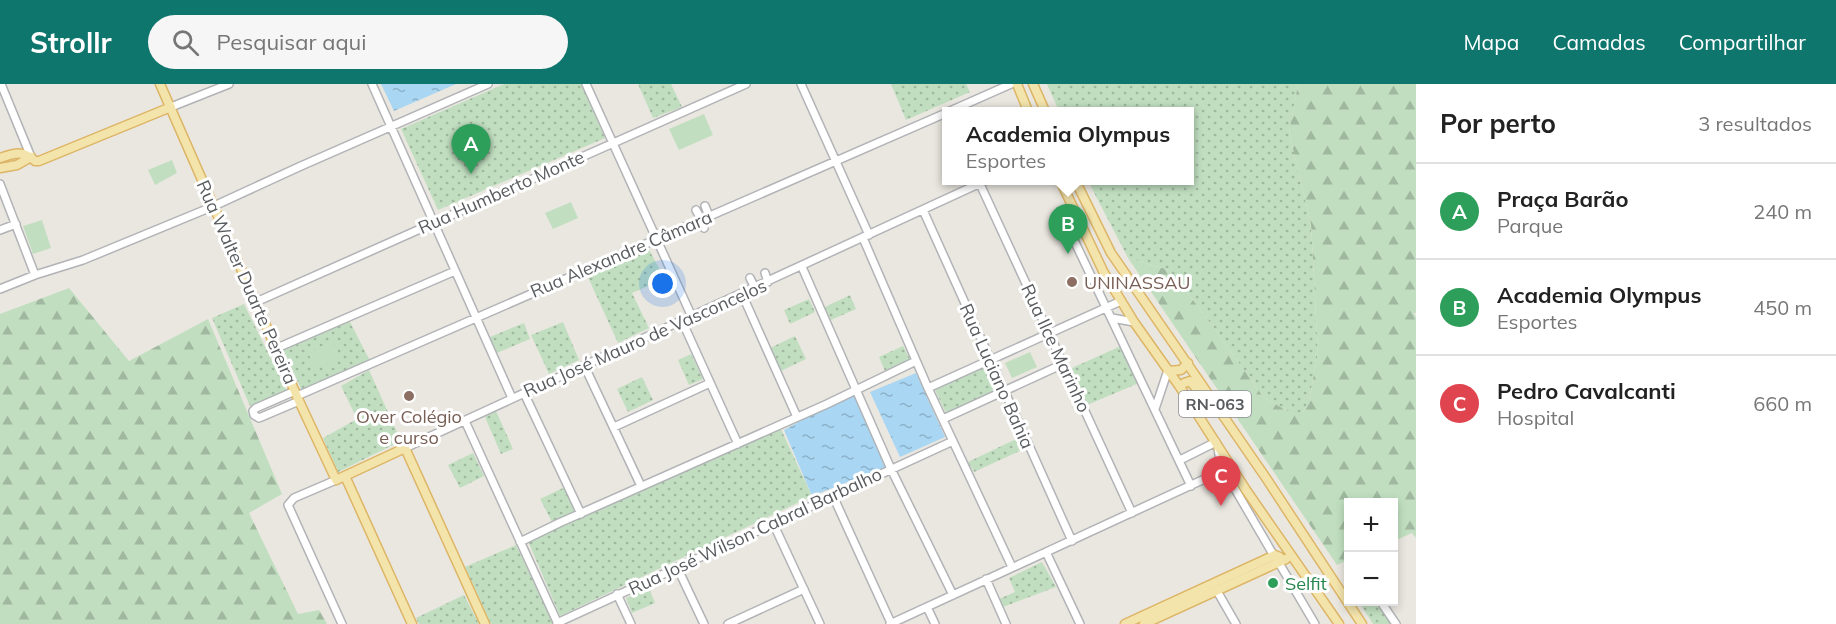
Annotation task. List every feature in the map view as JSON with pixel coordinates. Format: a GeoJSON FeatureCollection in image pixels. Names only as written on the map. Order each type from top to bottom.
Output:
{"type":"FeatureCollection","features":[{"type":"Feature","properties":{"kind":"main road","name":"Rua Walter Duarte Pereira"},"geometry":{"type":"LineString","coordinates":[[160,84],[336,480]]}},
{"type":"Feature","properties":{"kind":"main road"},"geometry":{"type":"LineString","coordinates":[[1017,84],[1026,107]]}},
{"type":"Feature","properties":{"kind":"main road"},"geometry":{"type":"LineString","coordinates":[[1033,84],[1043,107]]}},
{"type":"Feature","properties":{"kind":"main road"},"geometry":{"type":"LineString","coordinates":[[2,162],[20,152],[35,162],[42,160],[171,107]]}},
{"type":"Feature","properties":{"kind":"main road","name":"RN-063"},"geometry":{"type":"LineString","coordinates":[[1062,185],[1077,220],[1134,322],[1338,624]]}},
{"type":"Feature","properties":{"kind":"main road","name":"RN-063"},"geometry":{"type":"LineString","coordinates":[[1077,185],[1111,253],[1188,363],[1362,624]]}},
{"type":"Feature","properties":{"kind":"main road"},"geometry":{"type":"LineString","coordinates":[[1168,371],[1181,370],[1188,363]]}},
{"type":"Feature","properties":{"kind":"main road"},"geometry":{"type":"LineString","coordinates":[[1180,387],[1184,382],[1190,381],[1210,408],[1221,412]]}},
{"type":"Feature","properties":{"kind":"main road"},"geometry":{"type":"LineString","coordinates":[[405,448],[484,624]]}},
{"type":"Feature","properties":{"kind":"main road","name":"Rua José Mauro de Vasconcelos"},"geometry":{"type":"LineString","coordinates":[[336,480],[405,448]]}},
{"type":"Feature","properties":{"kind":"main road"},"geometry":{"type":"LineString","coordinates":[[345,476],[412,624]]}},
{"type":"Feature","properties":{"kind":"main road"},"geometry":{"type":"LineString","coordinates":[[1125,624],[1277,560],[1292,557]]}},
{"type":"Feature","properties":{"kind":"main road"},"geometry":{"type":"LineString","coordinates":[[1144,624],[1160,621],[1277,560]]}},
{"type":"Feature","properties":{"kind":"street"},"geometry":{"type":"LineString","coordinates":[[1,84],[4,99],[28,159]]}},
{"type":"Feature","properties":{"kind":"street"},"geometry":{"type":"LineString","coordinates":[[171,107],[229,84]]}},
{"type":"Feature","properties":{"kind":"street"},"geometry":{"type":"LineString","coordinates":[[372,84],[512,399]]}},
{"type":"Feature","properties":{"kind":"street"},"geometry":{"type":"LineString","coordinates":[[0,288],[35,274],[83,260],[214,206],[488,84]]}},
{"type":"Feature","properties":{"kind":"street"},"geometry":{"type":"LineString","coordinates":[[586,84],[692,317]]}},
{"type":"Feature","properties":{"kind":"street","name":"Rua Humberto Monte"},"geometry":{"type":"LineString","coordinates":[[256,302],[746,84]]}},
{"type":"Feature","properties":{"kind":"street"},"geometry":{"type":"LineString","coordinates":[[801,84],[836,163],[916,361],[1012,567]]}},
{"type":"Feature","properties":{"kind":"street","name":"Rua Alexandre Câmara"},"geometry":{"type":"LineString","coordinates":[[959,107],[1011,84]]}},
{"type":"Feature","properties":{"kind":"street","name":"Rua Alexandre Câmara"},"geometry":{"type":"LineString","coordinates":[[297,396],[701,219],[836,163],[942,115]]}},
{"type":"Feature","properties":{"kind":"street"},"geometry":{"type":"LineString","coordinates":[[0,184],[35,274]]}},
{"type":"Feature","properties":{"kind":"street","name":"Rua José Mauro de Vasconcelos"},"geometry":{"type":"LineString","coordinates":[[405,448],[977,185]]}},
{"type":"Feature","properties":{"kind":"street","name":"Rua Ilce Marinho"},"geometry":{"type":"LineString","coordinates":[[984,185],[1132,513]]}},
{"type":"Feature","properties":{"kind":"street"},"geometry":{"type":"LineString","coordinates":[[705,206],[709,216]]}},
{"type":"Feature","properties":{"kind":"street"},"geometry":{"type":"LineString","coordinates":[[696,210],[704,228]]}},
{"type":"Feature","properties":{"kind":"street","name":"Rua Luciano Bahia"},"geometry":{"type":"LineString","coordinates":[[923,210],[1072,541]]}},
{"type":"Feature","properties":{"kind":"street"},"geometry":{"type":"LineString","coordinates":[[1077,220],[1072,236],[1191,486]]}},
{"type":"Feature","properties":{"kind":"street"},"geometry":{"type":"LineString","coordinates":[[0,230],[16,224]]}},
{"type":"Feature","properties":{"kind":"street"},"geometry":{"type":"LineString","coordinates":[[802,267],[891,469],[953,595]]}},
{"type":"Feature","properties":{"kind":"street"},"geometry":{"type":"LineString","coordinates":[[277,348],[455,271]]}},
{"type":"Feature","properties":{"kind":"street"},"geometry":{"type":"LineString","coordinates":[[765,273],[768,282]]}},
{"type":"Feature","properties":{"kind":"street"},"geometry":{"type":"LineString","coordinates":[[750,278],[755,288]]}},
{"type":"Feature","properties":{"kind":"street"},"geometry":{"type":"LineString","coordinates":[[742,294],[797,417]]}},
{"type":"Feature","properties":{"kind":"street"},"geometry":{"type":"LineString","coordinates":[[928,388],[1121,301]]}},
{"type":"Feature","properties":{"kind":"street"},"geometry":{"type":"LineString","coordinates":[[1112,318],[1134,322]]}},
{"type":"Feature","properties":{"kind":"street"},"geometry":{"type":"LineString","coordinates":[[682,321],[738,444]]}},
{"type":"Feature","properties":{"kind":"street"},"geometry":{"type":"LineString","coordinates":[[520,542],[916,361]]}},
{"type":"Feature","properties":{"kind":"street"},"geometry":{"type":"LineString","coordinates":[[942,419],[1063,364]]}},
{"type":"Feature","properties":{"kind":"street"},"geometry":{"type":"LineString","coordinates":[[584,365],[641,486]]}},
{"type":"Feature","properties":{"kind":"street"},"geometry":{"type":"LineString","coordinates":[[1155,409],[1168,371]]}},
{"type":"Feature","properties":{"kind":"street"},"geometry":{"type":"LineString","coordinates":[[614,427],[710,383]]}},
{"type":"Feature","properties":{"kind":"street"},"geometry":{"type":"LineString","coordinates":[[524,393],[581,513]]}},
{"type":"Feature","properties":{"kind":"street"},"geometry":{"type":"LineString","coordinates":[[297,396],[259,418],[254,415],[256,408],[297,396]]}},
{"type":"Feature","properties":{"kind":"street"},"geometry":{"type":"LineString","coordinates":[[465,421],[557,623]]}},
{"type":"Feature","properties":{"kind":"street","name":"Rua José Wilson Cabral Barbalho"},"geometry":{"type":"LineString","coordinates":[[557,623],[953,441]]}},
{"type":"Feature","properties":{"kind":"street"},"geometry":{"type":"LineString","coordinates":[[1180,460],[1217,444],[1224,470],[1315,624]]}},
{"type":"Feature","properties":{"kind":"street"},"geometry":{"type":"LineString","coordinates":[[833,496],[890,624],[1224,470]]}},
{"type":"Feature","properties":{"kind":"street","name":"Rua José Mauro de Vasconcelos"},"geometry":{"type":"LineString","coordinates":[[336,480],[290,501],[288,506],[342,624]]}},
{"type":"Feature","properties":{"kind":"street"},"geometry":{"type":"LineString","coordinates":[[773,523],[820,624]]}},
{"type":"Feature","properties":{"kind":"street"},"geometry":{"type":"LineString","coordinates":[[1046,552],[1080,624]]}},
{"type":"Feature","properties":{"kind":"street"},"geometry":{"type":"LineString","coordinates":[[677,567],[704,624]]}},
{"type":"Feature","properties":{"kind":"street"},"geometry":{"type":"LineString","coordinates":[[986,579],[1006,624]]}},
{"type":"Feature","properties":{"kind":"street"},"geometry":{"type":"LineString","coordinates":[[728,624],[804,589]]}},
{"type":"Feature","properties":{"kind":"street"},"geometry":{"type":"LineString","coordinates":[[1217,591],[1236,624]]}},
{"type":"Feature","properties":{"kind":"street"},"geometry":{"type":"LineString","coordinates":[[617,594],[632,624]]}},
{"type":"Feature","properties":{"kind":"street"},"geometry":{"type":"LineString","coordinates":[[1384,606],[1396,624]]}},
{"type":"Feature","properties":{"kind":"street"},"geometry":{"type":"LineString","coordinates":[[927,607],[935,624]]}},
{"type":"Feature","properties":{"kind":"green space"},"geometry":{"type":"Polygon","coordinates":[[[504,84],[581,84],[605,138],[438,210],[401,129],[504,84]]]}},
{"type":"Feature","properties":{"kind":"green space"},"geometry":{"type":"Polygon","coordinates":[[[638,84],[671,84],[682,107],[653,118],[638,84]]]}},
{"type":"Feature","properties":{"kind":"green space"},"geometry":{"type":"Polygon","coordinates":[[[891,84],[966,84],[970,92],[906,120],[891,84]]]}},
{"type":"Feature","properties":{"kind":"green space"},"geometry":{"type":"Polygon","coordinates":[[[1047,84],[1298,84],[1289,132],[1311,224],[1318,353],[1309,401],[1302,414],[1293,414],[1264,398],[1169,270],[1128,258],[1090,185],[1194,185],[1194,107],[1057,107],[1047,84]]]}},
{"type":"Feature","properties":{"kind":"green space"},"geometry":{"type":"Polygon","coordinates":[[[1298,84],[1416,84],[1416,313],[1414,313],[1416,317],[1416,538],[1412,533],[1398,539],[1398,498],[1344,498],[1344,562],[1337,565],[1128,258],[1169,270],[1264,398],[1293,414],[1302,414],[1309,401],[1318,353],[1311,224],[1289,132],[1298,84]]]}},
{"type":"Feature","properties":{"kind":"green space"},"geometry":{"type":"Polygon","coordinates":[[[704,114],[713,135],[679,150],[669,129],[704,114]]]}},
{"type":"Feature","properties":{"kind":"green space"},"geometry":{"type":"Polygon","coordinates":[[[172,160],[177,173],[155,185],[148,170],[172,160]]]}},
{"type":"Feature","properties":{"kind":"green space"},"geometry":{"type":"Polygon","coordinates":[[[571,202],[578,218],[553,229],[545,213],[571,202]]]}},
{"type":"Feature","properties":{"kind":"green space"},"geometry":{"type":"Polygon","coordinates":[[[42,220],[51,248],[33,254],[23,226],[42,220]]]}},
{"type":"Feature","properties":{"kind":"green space"},"geometry":{"type":"Polygon","coordinates":[[[648,248],[665,279],[632,293],[649,328],[618,343],[587,275],[648,248]]]}},
{"type":"Feature","properties":{"kind":"green space"},"geometry":{"type":"Polygon","coordinates":[[[69,288],[129,361],[208,319],[282,494],[249,513],[298,614],[319,610],[327,624],[0,624],[0,314],[69,288]]]}},
{"type":"Feature","properties":{"kind":"green space"},"geometry":{"type":"Polygon","coordinates":[[[850,295],[856,309],[831,320],[825,307],[850,295]]]}},
{"type":"Feature","properties":{"kind":"green space"},"geometry":{"type":"Polygon","coordinates":[[[809,299],[815,312],[790,324],[784,310],[809,299]]]}},
{"type":"Feature","properties":{"kind":"green space"},"geometry":{"type":"Polygon","coordinates":[[[244,304],[287,391],[250,406],[212,318],[244,304]]]}},
{"type":"Feature","properties":{"kind":"green space"},"geometry":{"type":"Polygon","coordinates":[[[349,320],[370,361],[302,391],[283,349],[349,320]]]}},
{"type":"Feature","properties":{"kind":"green space"},"geometry":{"type":"Polygon","coordinates":[[[563,322],[579,360],[549,374],[531,335],[563,322]]]}},
{"type":"Feature","properties":{"kind":"green space"},"geometry":{"type":"Polygon","coordinates":[[[524,323],[530,339],[497,353],[490,337],[524,323]]]}},
{"type":"Feature","properties":{"kind":"green space"},"geometry":{"type":"Polygon","coordinates":[[[795,336],[806,359],[781,371],[770,348],[795,336]]]}},
{"type":"Feature","properties":{"kind":"green space"},"geometry":{"type":"Polygon","coordinates":[[[333,342],[341,358],[316,369],[308,353],[333,342]]]}},
{"type":"Feature","properties":{"kind":"green space"},"geometry":{"type":"Polygon","coordinates":[[[903,346],[910,359],[885,371],[879,357],[903,346]]]}},
{"type":"Feature","properties":{"kind":"green space"},"geometry":{"type":"Polygon","coordinates":[[[1121,346],[1139,383],[1087,405],[1072,368],[1121,346]]]}},
{"type":"Feature","properties":{"kind":"green space"},"geometry":{"type":"Polygon","coordinates":[[[1030,352],[1037,367],[1012,378],[1005,363],[1030,352]]]}},
{"type":"Feature","properties":{"kind":"green space"},"geometry":{"type":"Polygon","coordinates":[[[691,354],[703,379],[689,385],[678,360],[691,354]]]}},
{"type":"Feature","properties":{"kind":"green space"},"geometry":{"type":"Polygon","coordinates":[[[987,365],[997,391],[946,413],[935,390],[987,365]]]}},
{"type":"Feature","properties":{"kind":"green space"},"geometry":{"type":"Polygon","coordinates":[[[369,370],[401,441],[338,472],[323,438],[357,419],[341,386],[369,370]]]}},
{"type":"Feature","properties":{"kind":"green space"},"geometry":{"type":"Polygon","coordinates":[[[642,377],[653,400],[628,412],[617,389],[642,377]]]}},
{"type":"Feature","properties":{"kind":"green space"},"geometry":{"type":"Polygon","coordinates":[[[496,411],[513,449],[501,454],[485,417],[496,411]]]}},
{"type":"Feature","properties":{"kind":"green space"},"geometry":{"type":"Polygon","coordinates":[[[779,425],[812,496],[560,616],[528,541],[779,425]]]}},
{"type":"Feature","properties":{"kind":"green space"},"geometry":{"type":"Polygon","coordinates":[[[1016,439],[1022,450],[974,472],[968,462],[1016,439]]]}},
{"type":"Feature","properties":{"kind":"green space"},"geometry":{"type":"Polygon","coordinates":[[[473,453],[484,476],[460,488],[448,465],[473,453]]]}},
{"type":"Feature","properties":{"kind":"green space"},"geometry":{"type":"Polygon","coordinates":[[[565,487],[576,510],[552,522],[540,499],[565,487]]]}},
{"type":"Feature","properties":{"kind":"green space"},"geometry":{"type":"Polygon","coordinates":[[[516,545],[554,624],[491,624],[465,567],[516,545]]]}},
{"type":"Feature","properties":{"kind":"green space"},"geometry":{"type":"Polygon","coordinates":[[[1042,562],[1056,587],[1003,607],[999,599],[1015,592],[1009,578],[1042,562]]]}},
{"type":"Feature","properties":{"kind":"green space"},"geometry":{"type":"Polygon","coordinates":[[[649,588],[655,603],[632,613],[626,598],[649,588]]]}},
{"type":"Feature","properties":{"kind":"green space"},"geometry":{"type":"Polygon","coordinates":[[[464,595],[479,624],[419,624],[416,618],[464,595]]]}},
{"type":"Feature","properties":{"kind":"green space"},"geometry":{"type":"Polygon","coordinates":[[[1362,606],[1379,606],[1391,624],[1373,624],[1362,606]]]}},
{"type":"Feature","properties":{"kind":"water"},"geometry":{"type":"Polygon","coordinates":[[[381,84],[456,84],[394,111],[381,84]]]}},
{"type":"Feature","properties":{"kind":"water"},"geometry":{"type":"Polygon","coordinates":[[[916,373],[945,437],[900,457],[870,392],[916,373]]]}},
{"type":"Feature","properties":{"kind":"water"},"geometry":{"type":"Polygon","coordinates":[[[855,391],[889,466],[812,496],[784,430],[855,391]]]}},
{"type":"Feature","properties":{"kind":"place","name":"Praça Barão"},"geometry":{"type":"Point","coordinates":[471,174]}},
{"type":"Feature","properties":{"kind":"place","name":"Academia Olympus"},"geometry":{"type":"Point","coordinates":[1068,254]}},
{"type":"Feature","properties":{"kind":"place","name":"UNINASSAU"},"geometry":{"type":"Point","coordinates":[1072,282]}},
{"type":"Feature","properties":{"kind":"place","name":"Over Colégio e curso"},"geometry":{"type":"Point","coordinates":[409,396]}},
{"type":"Feature","properties":{"kind":"place","name":"Pedro Cavalcanti"},"geometry":{"type":"Point","coordinates":[1221,506]}},
{"type":"Feature","properties":{"kind":"place","name":"Selfit"},"geometry":{"type":"Point","coordinates":[1273,583]}}]}
